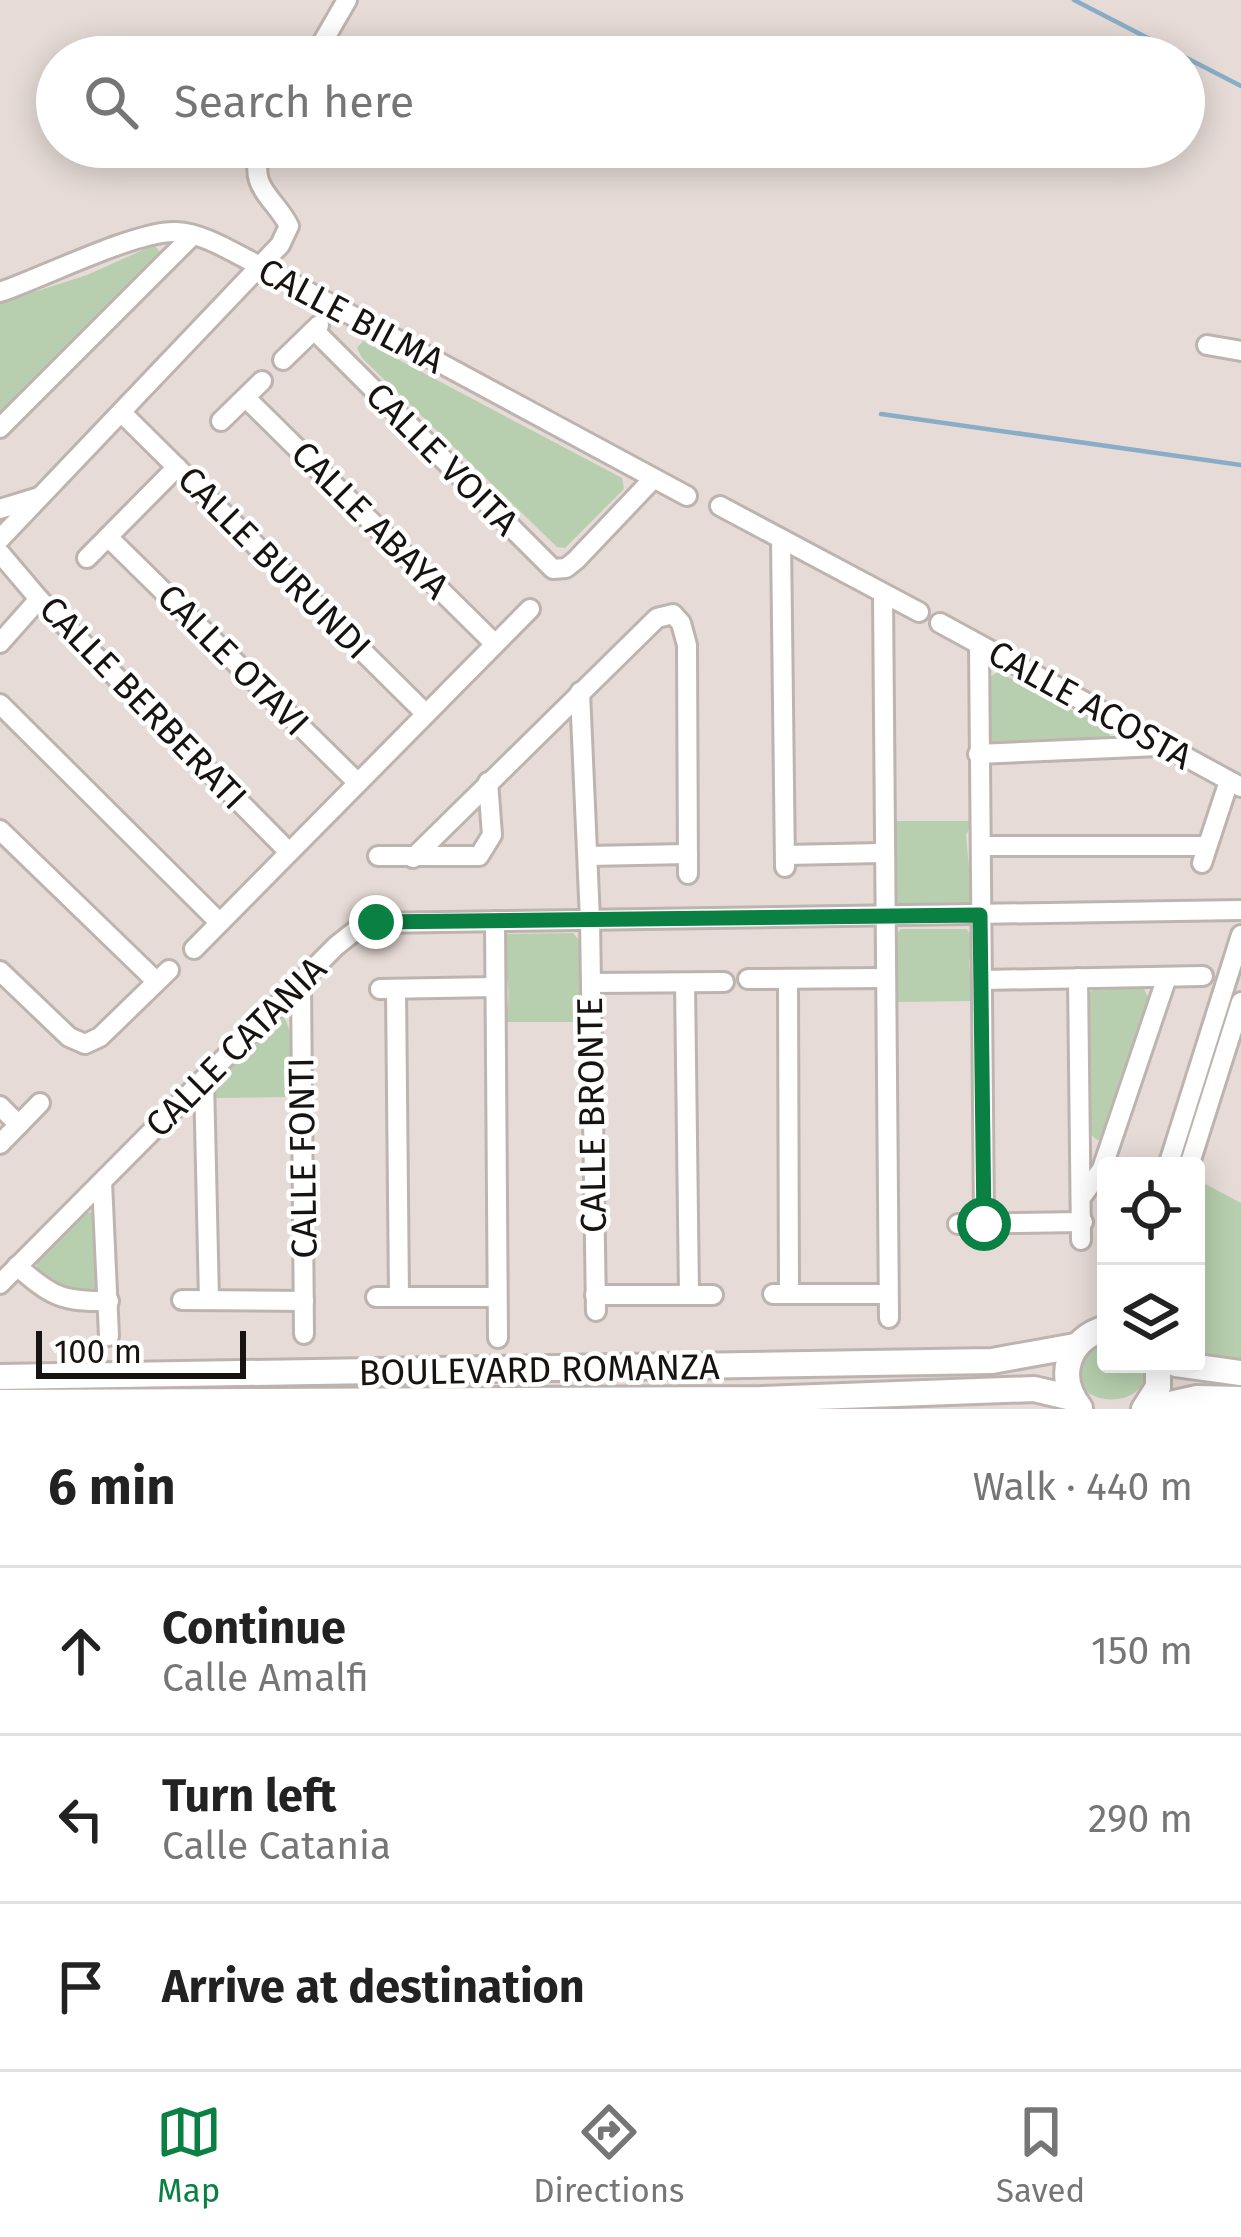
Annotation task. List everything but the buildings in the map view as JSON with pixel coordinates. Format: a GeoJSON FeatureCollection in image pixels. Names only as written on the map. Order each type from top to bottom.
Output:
{"type":"FeatureCollection","features":[{"type":"Feature","properties":{"kind":"main road"},"geometry":{"type":"LineString","coordinates":[[1077,1404],[1066,1371],[1076,1346],[1097,1332]]}},
{"type":"Feature","properties":{"kind":"main road","name":"BOULEVARD ROMANZA"},"geometry":{"type":"LineString","coordinates":[[0,1378],[992,1361],[1076,1346]]}},
{"type":"Feature","properties":{"kind":"main road"},"geometry":{"type":"LineString","coordinates":[[1205,1368],[1241,1373]]}},
{"type":"Feature","properties":{"kind":"main road"},"geometry":{"type":"LineString","coordinates":[[1146,1409],[1158,1388],[1158,1373]]}},
{"type":"Feature","properties":{"kind":"main road","name":"BOULEVARD ROMANZA"},"geometry":{"type":"LineString","coordinates":[[0,1402],[759,1404],[1018,1389],[1052,1391],[1077,1404]]}},
{"type":"Feature","properties":{"kind":"main road"},"geometry":{"type":"LineString","coordinates":[[1146,1409],[1197,1397],[1241,1399]]}},
{"type":"Feature","properties":{"kind":"street"},"geometry":{"type":"LineString","coordinates":[[326,36],[347,0]]}},
{"type":"Feature","properties":{"kind":"street"},"geometry":{"type":"LineString","coordinates":[[0,539],[280,245],[289,226],[265,197],[261,168]]}},
{"type":"Feature","properties":{"kind":"street"},"geometry":{"type":"LineString","coordinates":[[0,292],[145,237],[176,232],[193,235]]}},
{"type":"Feature","properties":{"kind":"street"},"geometry":{"type":"LineString","coordinates":[[0,428],[193,235]]}},
{"type":"Feature","properties":{"kind":"street","name":"CALLE BILMA"},"geometry":{"type":"LineString","coordinates":[[193,235],[262,267],[687,496]]}},
{"type":"Feature","properties":{"kind":"street"},"geometry":{"type":"LineString","coordinates":[[283,360],[334,308]]}},
{"type":"Feature","properties":{"kind":"street","name":"CALLE VOITA"},"geometry":{"type":"LineString","coordinates":[[314,330],[547,564],[559,570],[576,560],[653,479]]}},
{"type":"Feature","properties":{"kind":"street"},"geometry":{"type":"LineString","coordinates":[[1208,344],[1241,351]]}},
{"type":"Feature","properties":{"kind":"street"},"geometry":{"type":"LineString","coordinates":[[221,421],[262,381]]}},
{"type":"Feature","properties":{"kind":"street","name":"CALLE ABAYA"},"geometry":{"type":"LineString","coordinates":[[246,398],[494,643]]}},
{"type":"Feature","properties":{"kind":"street","name":"CALLE BURUNDI"},"geometry":{"type":"LineString","coordinates":[[123,414],[425,713]]}},
{"type":"Feature","properties":{"kind":"street"},"geometry":{"type":"LineString","coordinates":[[87,558],[177,467]]}},
{"type":"Feature","properties":{"kind":"street"},"geometry":{"type":"LineString","coordinates":[[0,509],[43,496]]}},
{"type":"Feature","properties":{"kind":"street"},"geometry":{"type":"LineString","coordinates":[[720,506],[919,612]]}},
{"type":"Feature","properties":{"kind":"street","name":"CALLE OTAVI"},"geometry":{"type":"LineString","coordinates":[[108,537],[357,782]]}},
{"type":"Feature","properties":{"kind":"street"},"geometry":{"type":"LineString","coordinates":[[781,540],[785,861],[882,853]]}},
{"type":"Feature","properties":{"kind":"street","name":"CALLE BERBERATI"},"geometry":{"type":"LineString","coordinates":[[0,553],[39,599],[288,851]]}},
{"type":"Feature","properties":{"kind":"street"},"geometry":{"type":"LineString","coordinates":[[883,595],[890,1318]]}},
{"type":"Feature","properties":{"kind":"street"},"geometry":{"type":"LineString","coordinates":[[0,643],[39,599]]}},
{"type":"Feature","properties":{"kind":"street"},"geometry":{"type":"LineString","coordinates":[[194,949],[530,609]]}},
{"type":"Feature","properties":{"kind":"street"},"geometry":{"type":"LineString","coordinates":[[413,857],[657,618],[673,614],[681,622],[687,644],[688,864],[587,856]]}},
{"type":"Feature","properties":{"kind":"street","name":"CALLE ACOSTA"},"geometry":{"type":"LineString","coordinates":[[940,623],[1235,784]]}},
{"type":"Feature","properties":{"kind":"street"},"geometry":{"type":"LineString","coordinates":[[979,645],[984,1224]]}},
{"type":"Feature","properties":{"kind":"street","name":"CALLE BRONTE"},"geometry":{"type":"LineString","coordinates":[[580,692],[590,920],[595,1303],[689,1295]]}},
{"type":"Feature","properties":{"kind":"street"},"geometry":{"type":"LineString","coordinates":[[0,704],[219,922]]}},
{"type":"Feature","properties":{"kind":"street"},"geometry":{"type":"LineString","coordinates":[[978,754],[1164,746]]}},
{"type":"Feature","properties":{"kind":"street"},"geometry":{"type":"LineString","coordinates":[[378,856],[479,856],[492,835],[488,782]]}},
{"type":"Feature","properties":{"kind":"street"},"geometry":{"type":"LineString","coordinates":[[981,846],[1204,855],[1235,784]]}},
{"type":"Feature","properties":{"kind":"street"},"geometry":{"type":"LineString","coordinates":[[0,830],[162,975],[93,1042],[76,1041],[0,971]]}},
{"type":"Feature","properties":{"kind":"street","name":"CALLE CATANIA"},"geometry":{"type":"LineString","coordinates":[[0,1284],[301,982],[360,927],[376,922],[1241,910]]}},
{"type":"Feature","properties":{"kind":"street"},"geometry":{"type":"LineString","coordinates":[[494,921],[498,1338]]}},
{"type":"Feature","properties":{"kind":"street"},"geometry":{"type":"LineString","coordinates":[[1171,1157],[1241,935]]}},
{"type":"Feature","properties":{"kind":"street"},"geometry":{"type":"LineString","coordinates":[[982,980],[1203,976]]}},
{"type":"Feature","properties":{"kind":"street"},"geometry":{"type":"LineString","coordinates":[[1083,1195],[1102,1168],[1167,977]]}},
{"type":"Feature","properties":{"kind":"street"},"geometry":{"type":"LineString","coordinates":[[748,979],[884,978]]}},
{"type":"Feature","properties":{"kind":"street"},"geometry":{"type":"LineString","coordinates":[[958,1224],[1082,1231],[1078,978]]}},
{"type":"Feature","properties":{"kind":"street"},"geometry":{"type":"LineString","coordinates":[[788,980],[781,1294],[888,1294]]}},
{"type":"Feature","properties":{"kind":"street","name":"CALLE FONTI"},"geometry":{"type":"LineString","coordinates":[[301,982],[304,1334]]}},
{"type":"Feature","properties":{"kind":"street"},"geometry":{"type":"LineString","coordinates":[[591,983],[724,982]]}},
{"type":"Feature","properties":{"kind":"street"},"geometry":{"type":"LineString","coordinates":[[685,983],[689,1295],[712,1295]]}},
{"type":"Feature","properties":{"kind":"street"},"geometry":{"type":"LineString","coordinates":[[399,1298],[388,989],[495,987]]}},
{"type":"Feature","properties":{"kind":"street"},"geometry":{"type":"LineString","coordinates":[[1192,1157],[1238,1027],[1241,1002]]}},
{"type":"Feature","properties":{"kind":"street"},"geometry":{"type":"LineString","coordinates":[[204,1079],[209,1300]]}},
{"type":"Feature","properties":{"kind":"street"},"geometry":{"type":"LineString","coordinates":[[0,1144],[40,1103]]}},
{"type":"Feature","properties":{"kind":"street"},"geometry":{"type":"LineString","coordinates":[[0,1106],[19,1125]]}},
{"type":"Feature","properties":{"kind":"street"},"geometry":{"type":"LineString","coordinates":[[102,1182],[109,1336]]}},
{"type":"Feature","properties":{"kind":"street"},"geometry":{"type":"LineString","coordinates":[[17,1266],[56,1298],[110,1301]]}},
{"type":"Feature","properties":{"kind":"street"},"geometry":{"type":"LineString","coordinates":[[376,1298],[496,1297]]}},
{"type":"Feature","properties":{"kind":"street"},"geometry":{"type":"LineString","coordinates":[[182,1300],[304,1301]]}},
{"type":"Feature","properties":{"kind":"street"},"geometry":{"type":"LineString","coordinates":[[759,1404],[778,1367]]}},
{"type":"Feature","properties":{"kind":"green space"},"geometry":{"type":"Polygon","coordinates":[[[154,245],[164,256],[0,423],[0,303],[87,275],[154,245]]]}},
{"type":"Feature","properties":{"kind":"green space"},"geometry":{"type":"Polygon","coordinates":[[[363,341],[622,478],[624,489],[565,548],[557,547],[362,358],[357,348],[363,341]]]}},
{"type":"Feature","properties":{"kind":"green space"},"geometry":{"type":"Polygon","coordinates":[[[998,672],[1105,727],[1108,740],[993,746],[986,740],[986,679],[998,672]]]}},
{"type":"Feature","properties":{"kind":"green space"},"geometry":{"type":"Polygon","coordinates":[[[892,821],[974,821],[966,835],[972,899],[965,905],[897,905],[892,901],[896,835],[892,821]]]}},
{"type":"Feature","properties":{"kind":"green space"},"geometry":{"type":"Polygon","coordinates":[[[901,929],[967,929],[973,939],[969,962],[972,1001],[894,1002],[898,962],[893,936],[901,929]]]}},
{"type":"Feature","properties":{"kind":"green space"},"geometry":{"type":"Polygon","coordinates":[[[573,933],[584,946],[579,965],[581,1022],[503,1022],[508,992],[501,942],[507,934],[573,933]]]}},
{"type":"Feature","properties":{"kind":"green space"},"geometry":{"type":"Polygon","coordinates":[[[1093,989],[1144,989],[1150,1001],[1105,1138],[1097,1140],[1089,1133],[1086,997],[1093,989]]]}},
{"type":"Feature","properties":{"kind":"green space"},"geometry":{"type":"Polygon","coordinates":[[[283,1016],[292,1044],[293,1097],[213,1098],[212,1083],[274,1019],[283,1016]]]}},
{"type":"Feature","properties":{"kind":"green space"},"geometry":{"type":"Polygon","coordinates":[[[1205,1184],[1241,1203],[1241,1358],[1205,1355],[1205,1184]]]}},
{"type":"Feature","properties":{"kind":"green space"},"geometry":{"type":"Polygon","coordinates":[[[82,1214],[98,1216],[100,1288],[94,1296],[60,1297],[36,1272],[37,1262],[82,1214]]]}},
{"type":"Feature","properties":{"kind":"green space"},"geometry":{"type":"Polygon","coordinates":[[[1097,1345],[1097,1373],[1145,1373],[1144,1380],[1127,1397],[1090,1394],[1078,1375],[1089,1349],[1097,1345]]]}},
{"type":"Feature","properties":{"kind":"waterway"},"geometry":{"type":"LineString","coordinates":[[1074,0],[1144,36]]}},
{"type":"Feature","properties":{"kind":"waterway"},"geometry":{"type":"LineString","coordinates":[[1205,67],[1241,86]]}},
{"type":"Feature","properties":{"kind":"waterway"},"geometry":{"type":"LineString","coordinates":[[881,414],[1241,465]]}},
{"type":"Feature","properties":{"kind":"route"},"geometry":{"type":"LineString","coordinates":[[376,922],[980,915],[984,1224]]}}]}
